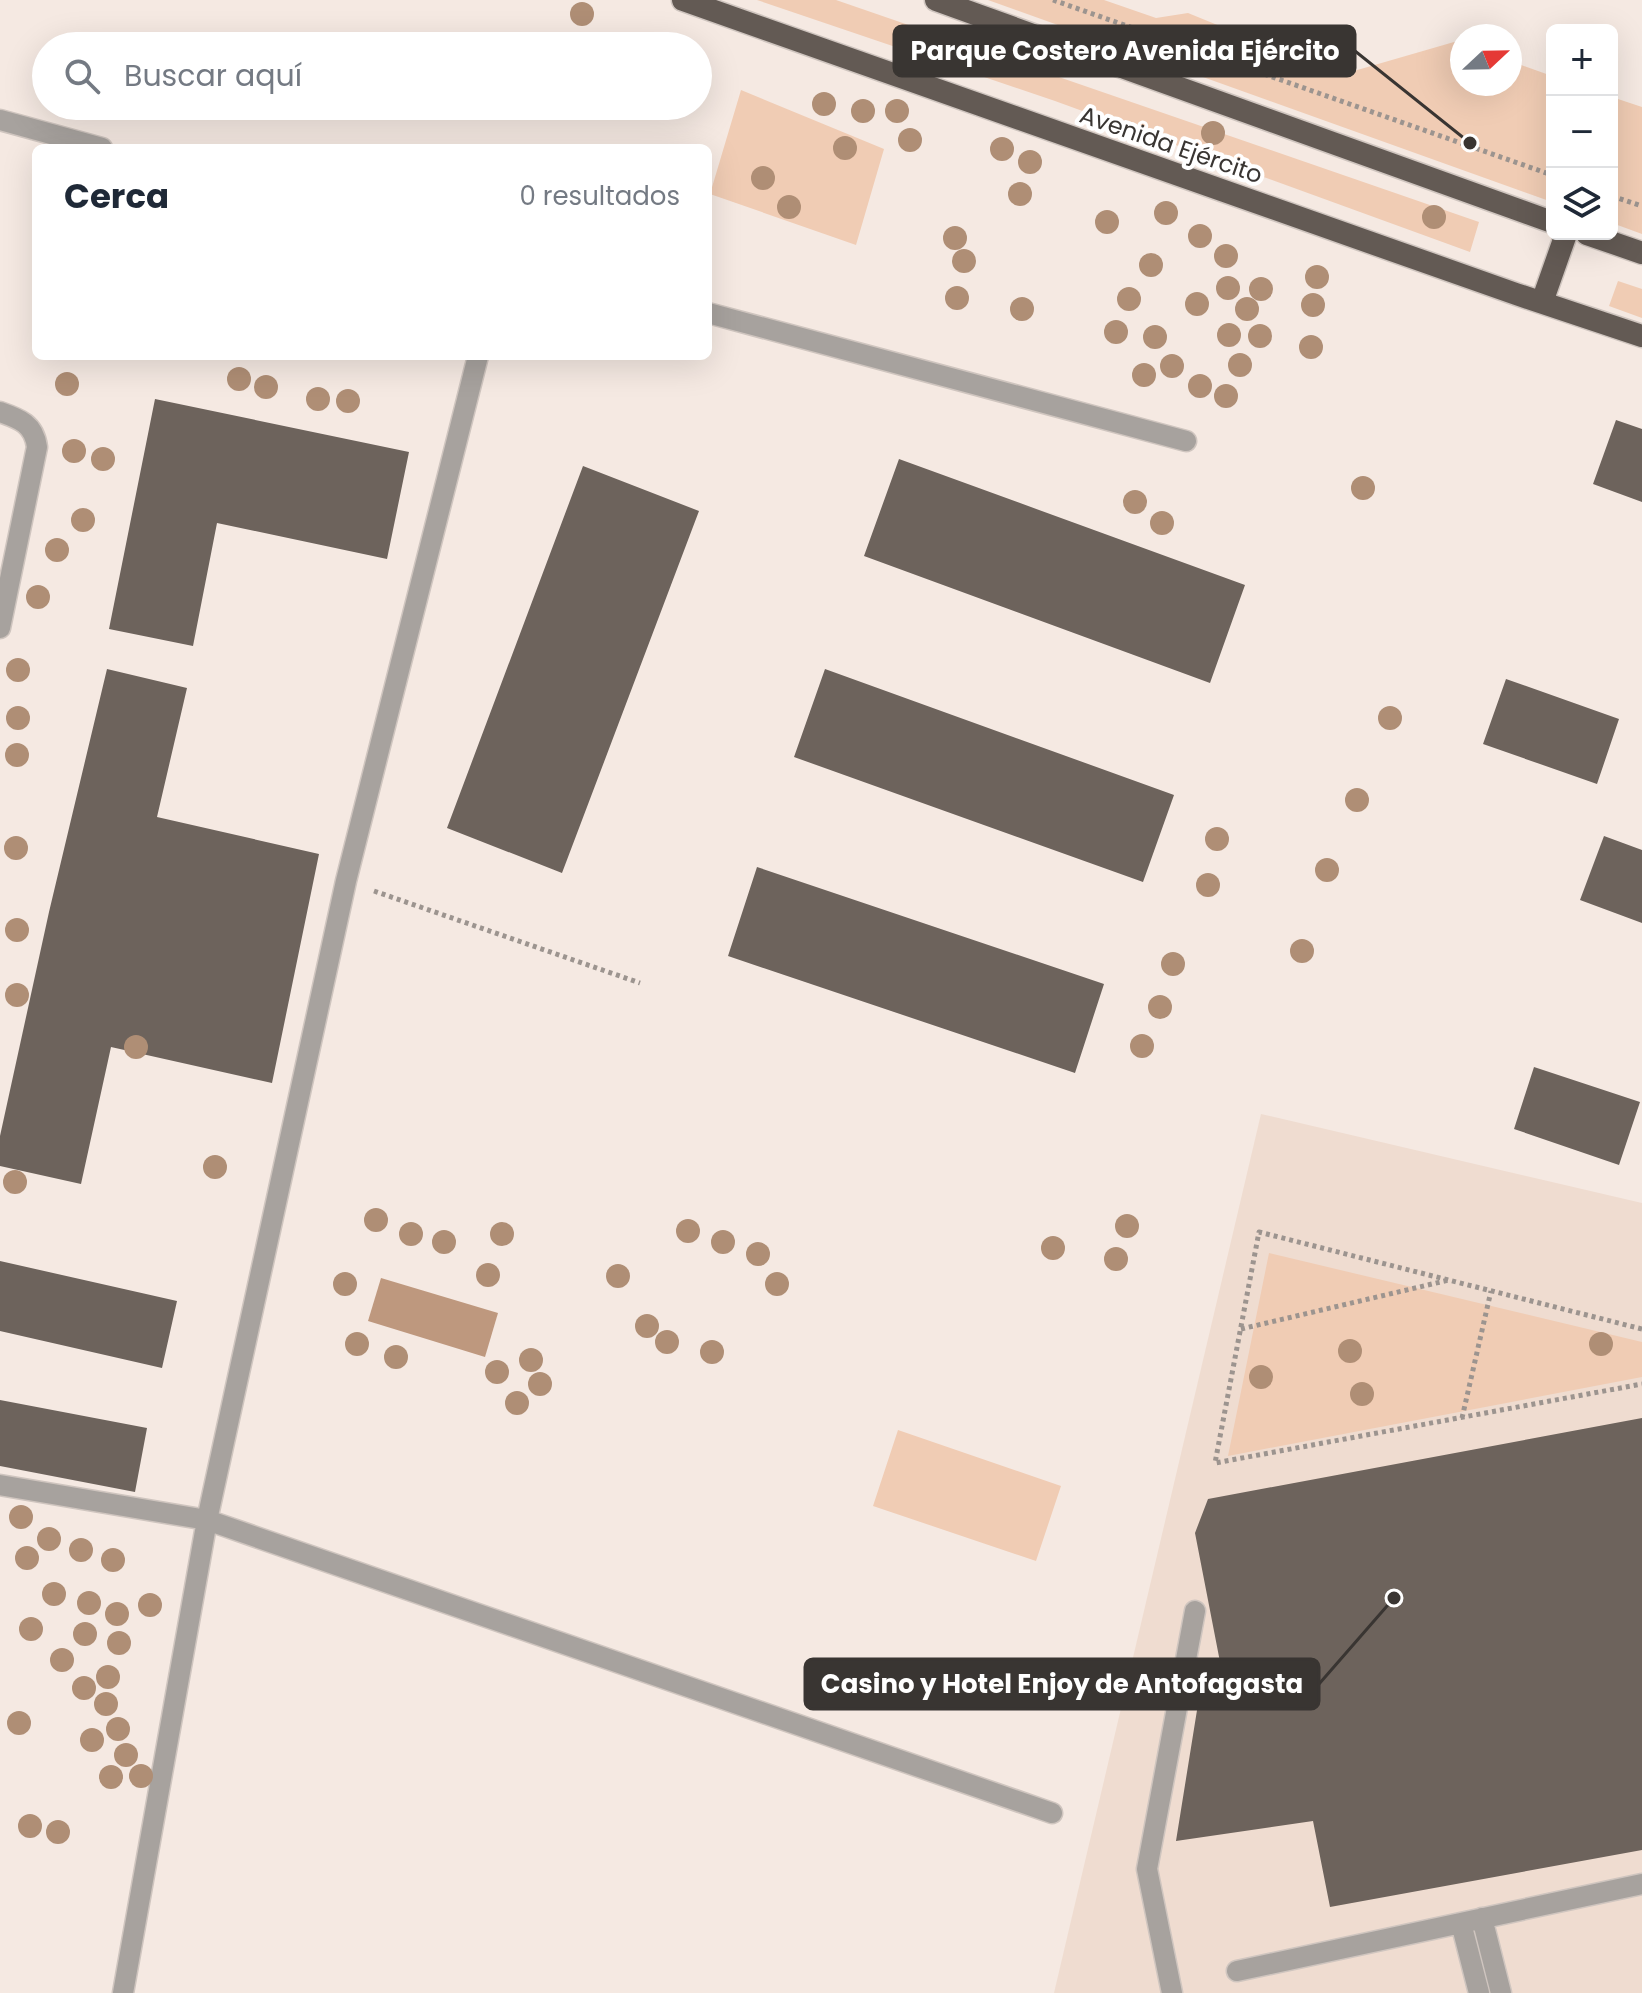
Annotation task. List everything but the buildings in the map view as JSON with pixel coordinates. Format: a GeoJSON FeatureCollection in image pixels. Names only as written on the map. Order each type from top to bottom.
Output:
{"type":"FeatureCollection","features":[{"type":"Feature","properties":{"kind":"highway","name":"Avenida Ejército"},"geometry":{"type":"LineString","coordinates":[[683,0],[1642,336]]}},
{"type":"Feature","properties":{"kind":"highway"},"geometry":{"type":"LineString","coordinates":[[936,0],[1546,220]]}},
{"type":"Feature","properties":{"kind":"highway"},"geometry":{"type":"LineString","coordinates":[[1542,302],[1564,240]]}},
{"type":"Feature","properties":{"kind":"highway"},"geometry":{"type":"LineString","coordinates":[[1604,240],[1642,253]]}},
{"type":"Feature","properties":{"kind":"lane"},"geometry":{"type":"LineString","coordinates":[[0,120],[87,144]]}},
{"type":"Feature","properties":{"kind":"lane"},"geometry":{"type":"LineString","coordinates":[[712,314],[1186,441]]}},
{"type":"Feature","properties":{"kind":"lane"},"geometry":{"type":"LineString","coordinates":[[123,1993],[207,1520],[346,881],[477,360]]}},
{"type":"Feature","properties":{"kind":"lane"},"geometry":{"type":"LineString","coordinates":[[0,412],[23,420],[32,428],[37,447],[0,628]]}},
{"type":"Feature","properties":{"kind":"lane"},"geometry":{"type":"LineString","coordinates":[[0,1485],[207,1520],[1052,1813]]}},
{"type":"Feature","properties":{"kind":"lane"},"geometry":{"type":"LineString","coordinates":[[1172,1993],[1147,1869],[1195,1611]]}},
{"type":"Feature","properties":{"kind":"lane"},"geometry":{"type":"LineString","coordinates":[[1237,1971],[1642,1884]]}},
{"type":"Feature","properties":{"kind":"lane"},"geometry":{"type":"LineString","coordinates":[[1482,1918],[1501,1993]]}},
{"type":"Feature","properties":{"kind":"lane"},"geometry":{"type":"LineString","coordinates":[[1461,1923],[1479,1993]]}},
{"type":"Feature","properties":{"kind":"path"},"geometry":{"type":"LineString","coordinates":[[1053,0],[1546,173]]}},
{"type":"Feature","properties":{"kind":"path"},"geometry":{"type":"LineString","coordinates":[[1618,198],[1642,206]]}},
{"type":"Feature","properties":{"kind":"path"},"geometry":{"type":"LineString","coordinates":[[346,881],[640,983]]}},
{"type":"Feature","properties":{"kind":"path"},"geometry":{"type":"LineString","coordinates":[[1642,1329],[1259,1232],[1215,1463],[1642,1384]]}},
{"type":"Feature","properties":{"kind":"path"},"geometry":{"type":"LineString","coordinates":[[1240,1330],[1450,1280]]}},
{"type":"Feature","properties":{"kind":"path"},"geometry":{"type":"LineString","coordinates":[[1462,1418],[1491,1291]]}},
{"type":"Feature","properties":{"kind":"shaded area"},"geometry":{"type":"Polygon","coordinates":[[[757,0],[836,0],[1479,222],[1470,252],[1055,101],[757,0]]]}},
{"type":"Feature","properties":{"kind":"shaded area"},"geometry":{"type":"Polygon","coordinates":[[[988,0],[1104,0],[1156,18],[1188,13],[1340,75],[1450,43],[1450,96],[1522,96],[1522,65],[1546,74],[1546,200],[988,0]]]}},
{"type":"Feature","properties":{"kind":"shaded area"},"geometry":{"type":"Polygon","coordinates":[[[741,90],[884,149],[856,245],[712,195],[741,90]]]}},
{"type":"Feature","properties":{"kind":"shaded area"},"geometry":{"type":"Polygon","coordinates":[[[1618,99],[1642,107],[1642,234],[1618,225],[1618,99]]]}},
{"type":"Feature","properties":{"kind":"shaded area"},"geometry":{"type":"Polygon","coordinates":[[[1618,281],[1642,289],[1642,318],[1609,306],[1618,281]]]}},
{"type":"Feature","properties":{"kind":"shaded area"},"geometry":{"type":"Polygon","coordinates":[[[1261,1114],[1642,1203],[1642,1993],[1054,1993],[1261,1114]]]}},
{"type":"Feature","properties":{"kind":"shaded area"},"geometry":{"type":"Polygon","coordinates":[[[1269,1253],[1642,1342],[1642,1377],[1228,1456],[1269,1253]]]}},
{"type":"Feature","properties":{"kind":"shaded area"},"geometry":{"type":"Polygon","coordinates":[[[381,1278],[498,1313],[485,1357],[368,1321],[381,1278]]]}},
{"type":"Feature","properties":{"kind":"shaded area"},"geometry":{"type":"Polygon","coordinates":[[[898,1430],[1061,1486],[1036,1561],[873,1506],[898,1430]]]}},
{"type":"Feature","properties":{"kind":"place","name":"Parque Costero Avenida Ejército"},"geometry":{"type":"Point","coordinates":[1470,143]}},
{"type":"Feature","properties":{"kind":"place","name":"Casino y Hotel Enjoy de Antofagasta"},"geometry":{"type":"Point","coordinates":[1394,1598]}}]}
